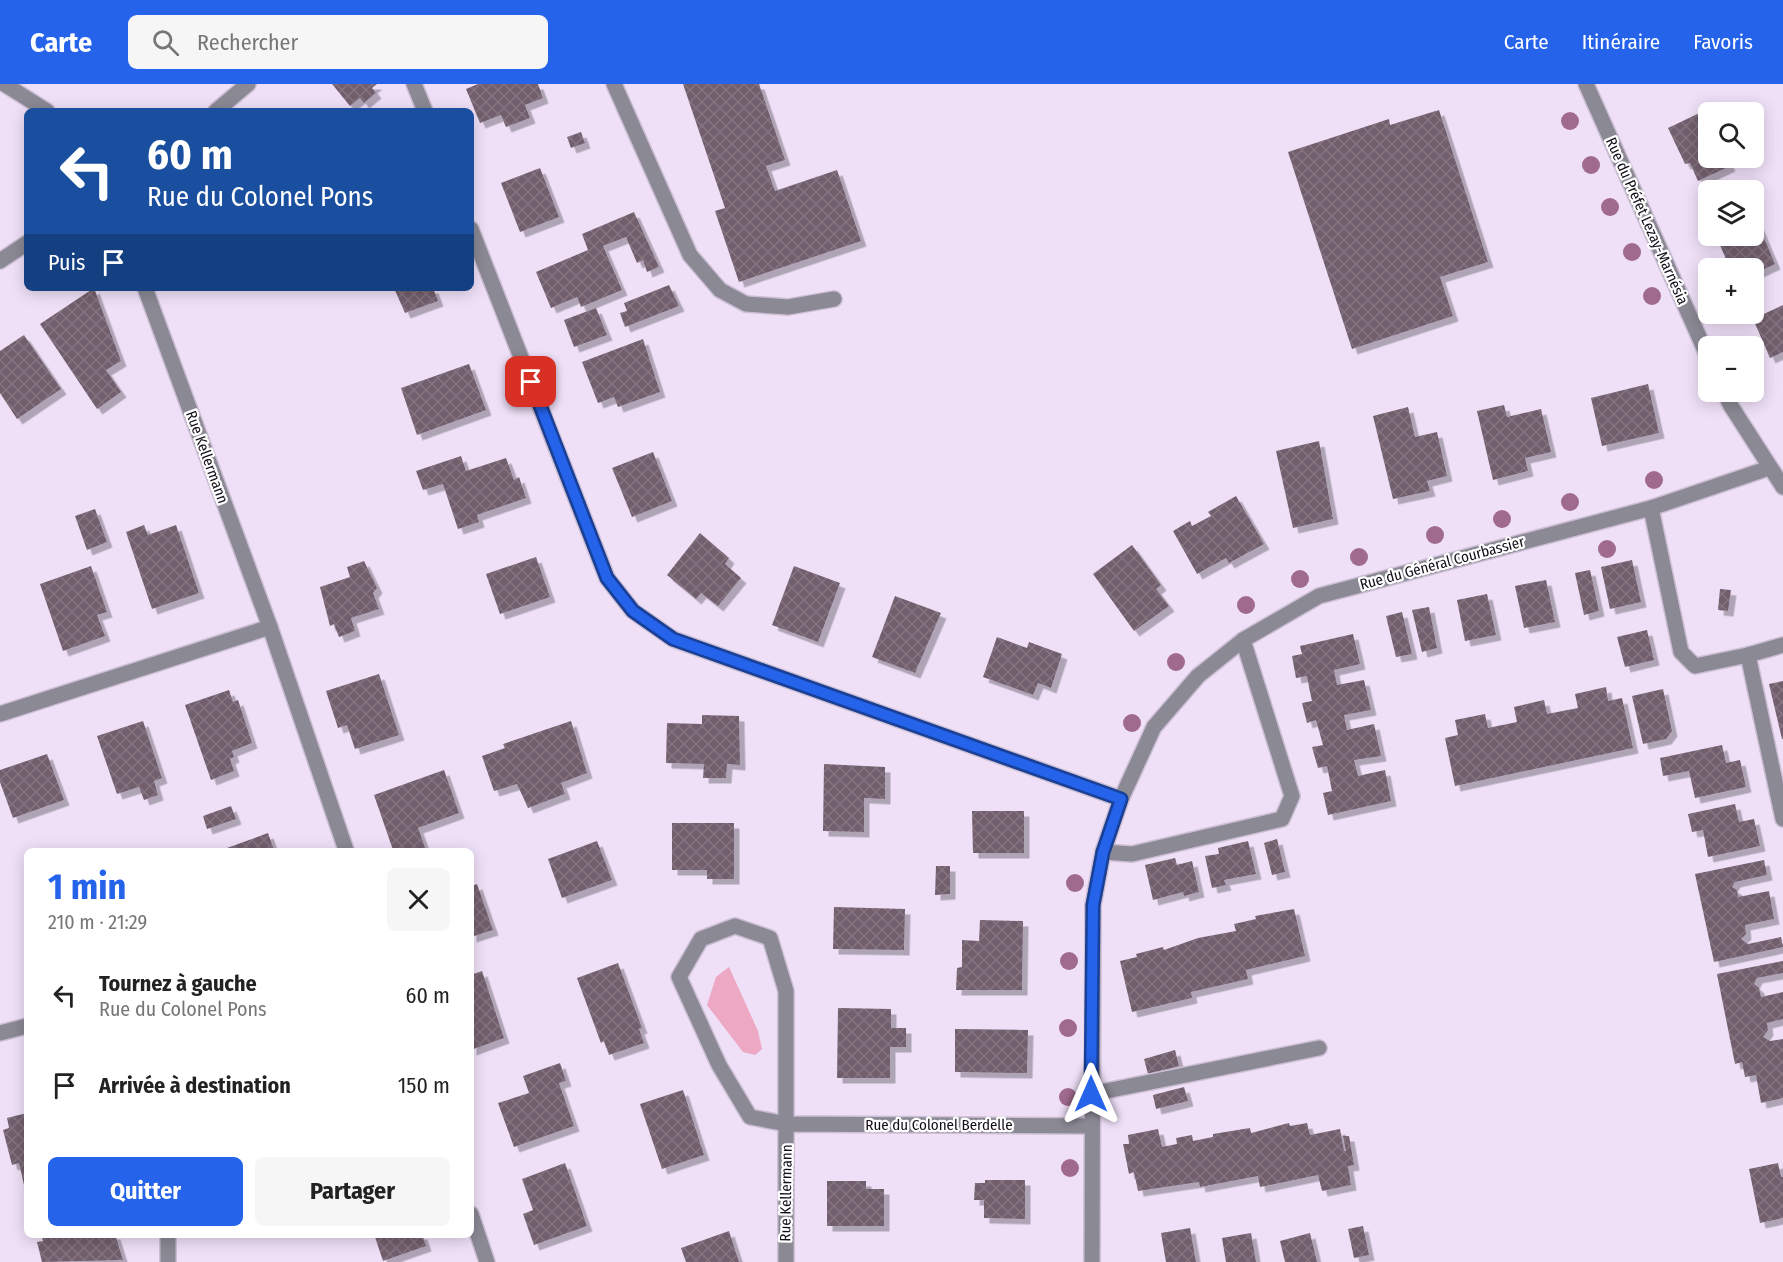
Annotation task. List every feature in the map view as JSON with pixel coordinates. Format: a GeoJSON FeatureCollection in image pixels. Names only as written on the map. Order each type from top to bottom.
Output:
{"type":"FeatureCollection","features":[{"type":"Feature","properties":{"kind":"street"},"geometry":{"type":"LineString","coordinates":[[4,84],[41,108]]}},
{"type":"Feature","properties":{"kind":"street"},"geometry":{"type":"LineString","coordinates":[[220,108],[248,84]]}},
{"type":"Feature","properties":{"kind":"street"},"geometry":{"type":"LineString","coordinates":[[414,84],[424,108]]}},
{"type":"Feature","properties":{"kind":"street"},"geometry":{"type":"LineString","coordinates":[[614,84],[690,255],[720,290],[746,304],[788,307],[834,299]]}},
{"type":"Feature","properties":{"kind":"street","name":"Rue du Préfet Lezay-Marnésia"},"geometry":{"type":"LineString","coordinates":[[1586,84],[1699,336]]}},
{"type":"Feature","properties":{"kind":"street"},"geometry":{"type":"LineString","coordinates":[[474,237],[607,578],[633,611],[673,639],[1121,799]]}},
{"type":"Feature","properties":{"kind":"street"},"geometry":{"type":"LineString","coordinates":[[0,261],[24,245]]}},
{"type":"Feature","properties":{"kind":"street","name":"Rue Kellermann"},"geometry":{"type":"LineString","coordinates":[[146,291],[270,627],[345,848]]}},
{"type":"Feature","properties":{"kind":"street"},"geometry":{"type":"LineString","coordinates":[[1730,402],[1768,468],[1783,487]]}},
{"type":"Feature","properties":{"kind":"street","name":"Rue du Général Courbassier"},"geometry":{"type":"LineString","coordinates":[[1092,1262],[1093,905],[1103,852],[1121,799],[1154,726],[1198,676],[1243,640],[1319,596],[1651,508],[1768,468]]}},
{"type":"Feature","properties":{"kind":"street"},"geometry":{"type":"LineString","coordinates":[[1651,508],[1681,652],[1695,666],[1783,645]]}},
{"type":"Feature","properties":{"kind":"street"},"geometry":{"type":"LineString","coordinates":[[0,714],[270,627]]}},
{"type":"Feature","properties":{"kind":"street"},"geometry":{"type":"LineString","coordinates":[[1103,852],[1132,854],[1282,819],[1292,795],[1243,640]]}},
{"type":"Feature","properties":{"kind":"street"},"geometry":{"type":"LineString","coordinates":[[1748,655],[1783,819]]}},
{"type":"Feature","properties":{"kind":"street","name":"Rue du Colonel Berdelle"},"geometry":{"type":"LineString","coordinates":[[787,1124],[786,991],[770,938],[735,926],[701,939],[679,977],[719,1065],[750,1117],[787,1124],[1091,1126]]}},
{"type":"Feature","properties":{"kind":"street"},"geometry":{"type":"LineString","coordinates":[[0,1033],[24,1027]]}},
{"type":"Feature","properties":{"kind":"street"},"geometry":{"type":"LineString","coordinates":[[1091,1094],[1319,1048]]}},
{"type":"Feature","properties":{"kind":"street","name":"Rue Kellermann"},"geometry":{"type":"LineString","coordinates":[[786,1262],[787,1124]]}},
{"type":"Feature","properties":{"kind":"street"},"geometry":{"type":"LineString","coordinates":[[474,1223],[487,1262]]}},
{"type":"Feature","properties":{"kind":"street"},"geometry":{"type":"LineString","coordinates":[[168,1238],[168,1262]]}},
{"type":"Feature","properties":{"kind":"shaded area"},"geometry":{"type":"Polygon","coordinates":[[[729,967],[758,1031],[762,1049],[755,1055],[743,1052],[707,1005],[716,977],[729,967]]]}},
{"type":"Feature","properties":{"kind":"building"},"geometry":{"type":"Polygon","coordinates":[[[332,84],[377,84],[372,88],[376,93],[364,103],[360,98],[350,106],[332,84]]]}},
{"type":"Feature","properties":{"kind":"building"},"geometry":{"type":"Polygon","coordinates":[[[478,84],[538,84],[543,98],[525,105],[530,118],[506,127],[501,115],[480,123],[466,89],[478,84]]]}},
{"type":"Feature","properties":{"kind":"building"},"geometry":{"type":"Polygon","coordinates":[[[683,84],[759,84],[785,160],[766,166],[775,191],[837,170],[861,241],[739,282],[715,211],[725,208],[683,84]]]}},
{"type":"Feature","properties":{"kind":"building"},"geometry":{"type":"Polygon","coordinates":[[[1439,110],[1488,262],[1440,277],[1453,316],[1352,349],[1288,152],[1389,119],[1390,125],[1439,110]]]}},
{"type":"Feature","properties":{"kind":"building"},"geometry":{"type":"Polygon","coordinates":[[[1698,114],[1698,168],[1726,168],[1698,181],[1690,163],[1685,164],[1668,128],[1698,114]]]}},
{"type":"Feature","properties":{"kind":"building"},"geometry":{"type":"Polygon","coordinates":[[[581,132],[585,143],[571,148],[567,137],[581,132]]]}},
{"type":"Feature","properties":{"kind":"building"},"geometry":{"type":"Polygon","coordinates":[[[540,168],[559,217],[520,232],[501,183],[540,168]]]}},
{"type":"Feature","properties":{"kind":"building"},"geometry":{"type":"Polygon","coordinates":[[[634,212],[659,267],[647,272],[643,260],[637,263],[626,237],[603,246],[622,290],[581,307],[577,297],[551,308],[536,272],[588,250],[582,234],[634,212]]]}},
{"type":"Feature","properties":{"kind":"building"},"geometry":{"type":"Polygon","coordinates":[[[1764,238],[1775,264],[1764,269],[1764,258],[1726,258],[1720,246],[1764,246],[1764,238]]]}},
{"type":"Feature","properties":{"kind":"building"},"geometry":{"type":"Polygon","coordinates":[[[669,285],[679,306],[625,327],[620,313],[627,311],[624,303],[669,285]]]}},
{"type":"Feature","properties":{"kind":"building"},"geometry":{"type":"Polygon","coordinates":[[[90,291],[95,291],[121,361],[106,370],[121,392],[97,409],[40,324],[90,291]]]}},
{"type":"Feature","properties":{"kind":"building"},"geometry":{"type":"Polygon","coordinates":[[[395,291],[434,291],[438,301],[405,313],[395,291]]]}},
{"type":"Feature","properties":{"kind":"building"},"geometry":{"type":"Polygon","coordinates":[[[1783,305],[1783,352],[1770,358],[1764,344],[1764,336],[1760,336],[1755,324],[1764,324],[1764,314],[1783,305]]]}},
{"type":"Feature","properties":{"kind":"building"},"geometry":{"type":"Polygon","coordinates":[[[596,308],[607,335],[574,347],[564,320],[596,308]]]}},
{"type":"Feature","properties":{"kind":"building"},"geometry":{"type":"Polygon","coordinates":[[[24,335],[61,389],[17,419],[0,393],[0,351],[24,335]]]}},
{"type":"Feature","properties":{"kind":"building"},"geometry":{"type":"Polygon","coordinates":[[[643,339],[660,392],[618,407],[614,397],[598,403],[582,362],[643,339]]]}},
{"type":"Feature","properties":{"kind":"building"},"geometry":{"type":"Polygon","coordinates":[[[469,364],[486,410],[417,435],[401,388],[469,364]]]}},
{"type":"Feature","properties":{"kind":"building"},"geometry":{"type":"Polygon","coordinates":[[[1648,384],[1659,433],[1602,446],[1591,398],[1648,384]]]}},
{"type":"Feature","properties":{"kind":"building"},"geometry":{"type":"Polygon","coordinates":[[[1504,405],[1507,417],[1541,409],[1551,452],[1525,458],[1528,471],[1493,480],[1477,411],[1504,405]]]}},
{"type":"Feature","properties":{"kind":"building"},"geometry":{"type":"Polygon","coordinates":[[[1408,407],[1415,437],[1437,432],[1447,476],[1427,481],[1430,491],[1393,499],[1373,416],[1408,407]]]}},
{"type":"Feature","properties":{"kind":"building"},"geometry":{"type":"Polygon","coordinates":[[[1319,441],[1333,519],[1293,528],[1276,451],[1319,441]]]}},
{"type":"Feature","properties":{"kind":"building"},"geometry":{"type":"Polygon","coordinates":[[[653,452],[672,501],[632,517],[612,468],[653,452]]]}},
{"type":"Feature","properties":{"kind":"building"},"geometry":{"type":"Polygon","coordinates":[[[461,456],[466,471],[506,458],[514,480],[519,477],[526,498],[477,515],[479,522],[458,529],[443,484],[423,490],[416,471],[461,456]]]}},
{"type":"Feature","properties":{"kind":"building"},"geometry":{"type":"Polygon","coordinates":[[[1236,496],[1264,544],[1229,563],[1226,558],[1197,574],[1173,531],[1190,521],[1192,526],[1211,516],[1208,512],[1236,496]]]}},
{"type":"Feature","properties":{"kind":"building"},"geometry":{"type":"Polygon","coordinates":[[[95,509],[107,542],[87,550],[75,516],[95,509]]]}},
{"type":"Feature","properties":{"kind":"building"},"geometry":{"type":"Polygon","coordinates":[[[144,525],[148,535],[176,525],[199,593],[152,609],[126,532],[144,525]]]}},
{"type":"Feature","properties":{"kind":"building"},"geometry":{"type":"Polygon","coordinates":[[[700,533],[729,558],[725,564],[741,578],[718,606],[701,593],[696,599],[667,575],[700,533]]]}},
{"type":"Feature","properties":{"kind":"building"},"geometry":{"type":"Polygon","coordinates":[[[1132,545],[1161,585],[1156,589],[1169,606],[1134,631],[1093,574],[1132,545]]]}},
{"type":"Feature","properties":{"kind":"building"},"geometry":{"type":"Polygon","coordinates":[[[536,557],[550,597],[500,614],[486,574],[536,557]]]}},
{"type":"Feature","properties":{"kind":"building"},"geometry":{"type":"Polygon","coordinates":[[[1632,560],[1641,602],[1610,609],[1601,567],[1632,560]]]}},
{"type":"Feature","properties":{"kind":"building"},"geometry":{"type":"Polygon","coordinates":[[[364,561],[377,588],[373,593],[379,609],[351,618],[355,631],[339,637],[334,624],[330,626],[320,587],[350,577],[347,567],[364,561]]]}},
{"type":"Feature","properties":{"kind":"building"},"geometry":{"type":"Polygon","coordinates":[[[91,566],[107,612],[97,615],[105,636],[63,651],[40,584],[91,566]]]}},
{"type":"Feature","properties":{"kind":"building"},"geometry":{"type":"Polygon","coordinates":[[[794,566],[840,583],[818,642],[772,625],[794,566]]]}},
{"type":"Feature","properties":{"kind":"building"},"geometry":{"type":"Polygon","coordinates":[[[1590,570],[1599,611],[1584,615],[1575,573],[1590,570]]]}},
{"type":"Feature","properties":{"kind":"building"},"geometry":{"type":"Polygon","coordinates":[[[1546,580],[1555,622],[1524,628],[1515,586],[1546,580]]]}},
{"type":"Feature","properties":{"kind":"building"},"geometry":{"type":"Polygon","coordinates":[[[1720,589],[1731,590],[1728,611],[1718,610],[1720,589]]]}},
{"type":"Feature","properties":{"kind":"building"},"geometry":{"type":"Polygon","coordinates":[[[1487,594],[1496,635],[1465,641],[1457,600],[1487,594]]]}},
{"type":"Feature","properties":{"kind":"building"},"geometry":{"type":"Polygon","coordinates":[[[895,596],[941,613],[915,673],[872,657],[895,596]]]}},
{"type":"Feature","properties":{"kind":"building"},"geometry":{"type":"Polygon","coordinates":[[[1429,607],[1437,648],[1422,652],[1412,610],[1429,607]]]}},
{"type":"Feature","properties":{"kind":"building"},"geometry":{"type":"Polygon","coordinates":[[[1402,612],[1412,654],[1396,657],[1386,616],[1402,612]]]}},
{"type":"Feature","properties":{"kind":"building"},"geometry":{"type":"Polygon","coordinates":[[[1647,630],[1654,660],[1625,667],[1617,637],[1647,630]]]}},
{"type":"Feature","properties":{"kind":"building"},"geometry":{"type":"Polygon","coordinates":[[[1353,634],[1360,664],[1334,670],[1337,685],[1364,680],[1371,710],[1344,715],[1347,730],[1374,724],[1381,756],[1354,760],[1358,776],[1385,770],[1391,801],[1328,815],[1323,793],[1332,791],[1327,766],[1318,768],[1312,747],[1323,745],[1316,720],[1307,723],[1302,703],[1312,701],[1307,676],[1296,678],[1292,656],[1302,654],[1300,646],[1353,634]]]}},
{"type":"Feature","properties":{"kind":"building"},"geometry":{"type":"Polygon","coordinates":[[[997,637],[1027,648],[1029,642],[1062,654],[1051,688],[1038,683],[1033,695],[983,677],[997,637]]]}},
{"type":"Feature","properties":{"kind":"building"},"geometry":{"type":"Polygon","coordinates":[[[379,674],[399,735],[355,749],[347,725],[338,728],[326,691],[379,674]]]}},
{"type":"Feature","properties":{"kind":"building"},"geometry":{"type":"Polygon","coordinates":[[[1783,681],[1783,739],[1782,739],[1769,684],[1783,681]]]}},
{"type":"Feature","properties":{"kind":"building"},"geometry":{"type":"Polygon","coordinates":[[[1606,687],[1608,701],[1622,698],[1633,748],[1455,786],[1445,738],[1458,735],[1455,720],[1485,714],[1488,728],[1517,722],[1514,707],[1544,700],[1547,714],[1578,708],[1575,694],[1606,687]]]}},
{"type":"Feature","properties":{"kind":"building"},"geometry":{"type":"Polygon","coordinates":[[[1663,689],[1672,731],[1666,739],[1643,744],[1632,696],[1663,689]]]}},
{"type":"Feature","properties":{"kind":"building"},"geometry":{"type":"Polygon","coordinates":[[[229,690],[233,702],[238,700],[252,743],[232,751],[234,757],[230,759],[234,771],[211,780],[185,705],[229,690]]]}},
{"type":"Feature","properties":{"kind":"building"},"geometry":{"type":"Polygon","coordinates":[[[702,715],[739,716],[740,765],[727,764],[726,778],[703,778],[704,764],[666,763],[667,723],[702,724],[702,715]]]}},
{"type":"Feature","properties":{"kind":"building"},"geometry":{"type":"Polygon","coordinates":[[[143,721],[162,778],[154,781],[158,795],[144,800],[139,787],[117,794],[97,736],[143,721]]]}},
{"type":"Feature","properties":{"kind":"building"},"geometry":{"type":"Polygon","coordinates":[[[571,721],[587,773],[561,783],[565,794],[528,808],[517,784],[494,791],[482,756],[505,748],[503,744],[571,721]]]}},
{"type":"Feature","properties":{"kind":"building"},"geometry":{"type":"Polygon","coordinates":[[[1722,745],[1726,763],[1740,760],[1746,787],[1695,798],[1689,771],[1663,776],[1660,758],[1722,745]]]}},
{"type":"Feature","properties":{"kind":"building"},"geometry":{"type":"Polygon","coordinates":[[[47,754],[64,800],[13,818],[0,782],[0,770],[47,754]]]}},
{"type":"Feature","properties":{"kind":"building"},"geometry":{"type":"Polygon","coordinates":[[[824,764],[885,767],[885,799],[864,798],[864,832],[823,831],[824,764]]]}},
{"type":"Feature","properties":{"kind":"building"},"geometry":{"type":"Polygon","coordinates":[[[444,770],[459,813],[418,828],[425,848],[392,848],[374,795],[444,770]]]}},
{"type":"Feature","properties":{"kind":"building"},"geometry":{"type":"Polygon","coordinates":[[[1735,804],[1739,822],[1754,819],[1760,846],[1708,857],[1703,830],[1692,832],[1688,814],[1735,804]]]}},
{"type":"Feature","properties":{"kind":"building"},"geometry":{"type":"Polygon","coordinates":[[[231,806],[236,819],[207,829],[203,816],[231,806]]]}},
{"type":"Feature","properties":{"kind":"building"},"geometry":{"type":"Polygon","coordinates":[[[972,811],[1024,811],[1024,853],[973,853],[972,811]]]}},
{"type":"Feature","properties":{"kind":"building"},"geometry":{"type":"Polygon","coordinates":[[[672,823],[734,823],[734,879],[707,879],[707,870],[672,870],[672,823]]]}},
{"type":"Feature","properties":{"kind":"building"},"geometry":{"type":"Polygon","coordinates":[[[268,833],[273,848],[227,848],[268,833]]]}},
{"type":"Feature","properties":{"kind":"building"},"geometry":{"type":"Polygon","coordinates":[[[1277,839],[1285,872],[1272,875],[1264,843],[1277,839]]]}},
{"type":"Feature","properties":{"kind":"building"},"geometry":{"type":"Polygon","coordinates":[[[597,841],[612,880],[562,898],[548,859],[597,841]]]}},
{"type":"Feature","properties":{"kind":"building"},"geometry":{"type":"Polygon","coordinates":[[[1248,841],[1256,874],[1224,880],[1226,885],[1212,888],[1205,856],[1219,854],[1218,848],[1248,841]]]}},
{"type":"Feature","properties":{"kind":"building"},"geometry":{"type":"Polygon","coordinates":[[[1175,858],[1177,865],[1192,861],[1199,892],[1184,896],[1183,892],[1153,900],[1145,865],[1175,858]]]}},
{"type":"Feature","properties":{"kind":"building"},"geometry":{"type":"Polygon","coordinates":[[[1764,860],[1767,875],[1735,882],[1732,887],[1737,890],[1738,897],[1769,891],[1774,919],[1745,925],[1746,934],[1741,939],[1748,944],[1781,937],[1783,947],[1714,962],[1695,874],[1764,860]]]}},
{"type":"Feature","properties":{"kind":"building"},"geometry":{"type":"Polygon","coordinates":[[[936,866],[950,866],[950,894],[935,895],[936,866]]]}},
{"type":"Feature","properties":{"kind":"building"},"geometry":{"type":"Polygon","coordinates":[[[477,884],[493,930],[474,936],[474,885],[477,884]]]}},
{"type":"Feature","properties":{"kind":"building"},"geometry":{"type":"Polygon","coordinates":[[[834,907],[905,909],[904,950],[833,949],[834,907]]]}},
{"type":"Feature","properties":{"kind":"building"},"geometry":{"type":"Polygon","coordinates":[[[1294,909],[1305,956],[1246,970],[1248,979],[1191,992],[1192,998],[1132,1012],[1120,961],[1163,947],[1164,950],[1198,938],[1236,931],[1234,924],[1256,919],[1255,916],[1294,909]]]}},
{"type":"Feature","properties":{"kind":"building"},"geometry":{"type":"Polygon","coordinates":[[[980,920],[1023,921],[1022,990],[956,990],[957,968],[962,967],[962,940],[979,941],[980,920]]]}},
{"type":"Feature","properties":{"kind":"building"},"geometry":{"type":"Polygon","coordinates":[[[1783,961],[1783,973],[1757,978],[1754,984],[1759,988],[1761,997],[1783,992],[1783,1019],[1767,1023],[1768,1030],[1763,1037],[1770,1041],[1783,1039],[1783,1098],[1761,1103],[1756,1075],[1745,1077],[1742,1062],[1735,1064],[1717,974],[1783,961]]]}},
{"type":"Feature","properties":{"kind":"building"},"geometry":{"type":"Polygon","coordinates":[[[618,963],[642,1028],[639,1029],[644,1043],[609,1055],[604,1041],[601,1043],[577,978],[618,963]]]}},
{"type":"Feature","properties":{"kind":"building"},"geometry":{"type":"Polygon","coordinates":[[[482,971],[504,1038],[474,1049],[474,974],[482,971]]]}},
{"type":"Feature","properties":{"kind":"building"},"geometry":{"type":"Polygon","coordinates":[[[838,1008],[891,1009],[891,1028],[906,1028],[906,1047],[890,1047],[890,1078],[837,1078],[838,1008]]]}},
{"type":"Feature","properties":{"kind":"building"},"geometry":{"type":"Polygon","coordinates":[[[955,1029],[1028,1030],[1027,1073],[955,1072],[955,1029]]]}},
{"type":"Feature","properties":{"kind":"building"},"geometry":{"type":"Polygon","coordinates":[[[1175,1050],[1179,1066],[1148,1074],[1144,1059],[1175,1050]]]}},
{"type":"Feature","properties":{"kind":"building"},"geometry":{"type":"Polygon","coordinates":[[[560,1063],[566,1081],[559,1083],[574,1126],[514,1147],[498,1103],[529,1093],[523,1076],[560,1063]]]}},
{"type":"Feature","properties":{"kind":"building"},"geometry":{"type":"Polygon","coordinates":[[[1184,1087],[1188,1101],[1156,1109],[1153,1095],[1184,1087]]]}},
{"type":"Feature","properties":{"kind":"building"},"geometry":{"type":"Polygon","coordinates":[[[683,1090],[704,1155],[662,1169],[640,1104],[683,1090]]]}},
{"type":"Feature","properties":{"kind":"building"},"geometry":{"type":"Polygon","coordinates":[[[24,1114],[24,1185],[19,1163],[12,1165],[3,1130],[9,1128],[7,1118],[24,1114]]]}},
{"type":"Feature","properties":{"kind":"building"},"geometry":{"type":"Polygon","coordinates":[[[1289,1123],[1290,1126],[1307,1123],[1310,1135],[1340,1129],[1344,1151],[1346,1151],[1343,1136],[1349,1136],[1354,1165],[1348,1166],[1351,1185],[1322,1191],[1318,1175],[1260,1187],[1258,1176],[1200,1187],[1199,1182],[1138,1191],[1134,1172],[1129,1174],[1123,1144],[1129,1144],[1128,1135],[1158,1129],[1162,1147],[1177,1144],[1176,1138],[1192,1135],[1193,1141],[1213,1137],[1213,1134],[1250,1128],[1251,1133],[1289,1123]]]}},
{"type":"Feature","properties":{"kind":"building"},"geometry":{"type":"Polygon","coordinates":[[[565,1163],[587,1226],[534,1245],[523,1214],[533,1210],[522,1179],[565,1163]]]}},
{"type":"Feature","properties":{"kind":"building"},"geometry":{"type":"Polygon","coordinates":[[[1778,1163],[1781,1177],[1783,1177],[1783,1218],[1760,1223],[1749,1169],[1778,1163]]]}},
{"type":"Feature","properties":{"kind":"building"},"geometry":{"type":"Polygon","coordinates":[[[985,1180],[1025,1180],[1025,1219],[984,1218],[984,1200],[974,1200],[975,1183],[985,1183],[985,1180]]]}},
{"type":"Feature","properties":{"kind":"building"},"geometry":{"type":"Polygon","coordinates":[[[827,1181],[866,1181],[866,1189],[884,1189],[884,1226],[827,1226],[827,1181]]]}},
{"type":"Feature","properties":{"kind":"building"},"geometry":{"type":"Polygon","coordinates":[[[1363,1226],[1369,1255],[1354,1258],[1348,1229],[1363,1226]]]}},
{"type":"Feature","properties":{"kind":"building"},"geometry":{"type":"Polygon","coordinates":[[[1190,1228],[1196,1262],[1166,1262],[1161,1233],[1190,1228]]]}},
{"type":"Feature","properties":{"kind":"building"},"geometry":{"type":"Polygon","coordinates":[[[729,1231],[739,1262],[686,1262],[681,1248],[729,1231]]]}},
{"type":"Feature","properties":{"kind":"building"},"geometry":{"type":"Polygon","coordinates":[[[1251,1233],[1256,1262],[1226,1262],[1222,1238],[1251,1233]]]}},
{"type":"Feature","properties":{"kind":"building"},"geometry":{"type":"Polygon","coordinates":[[[1310,1233],[1317,1262],[1285,1262],[1280,1241],[1310,1233]]]}},
{"type":"Feature","properties":{"kind":"building"},"geometry":{"type":"Polygon","coordinates":[[[42,1238],[116,1238],[123,1260],[42,1262],[37,1242],[43,1241],[42,1238]]]}},
{"type":"Feature","properties":{"kind":"building"},"geometry":{"type":"Polygon","coordinates":[[[375,1238],[423,1238],[426,1246],[383,1261],[375,1238]]]}},
{"type":"Feature","properties":{"kind":"route"},"geometry":{"type":"LineString","coordinates":[[531,382],[607,578],[633,611],[673,639],[1121,799],[1103,852],[1093,905],[1091,1094]]}}]}
